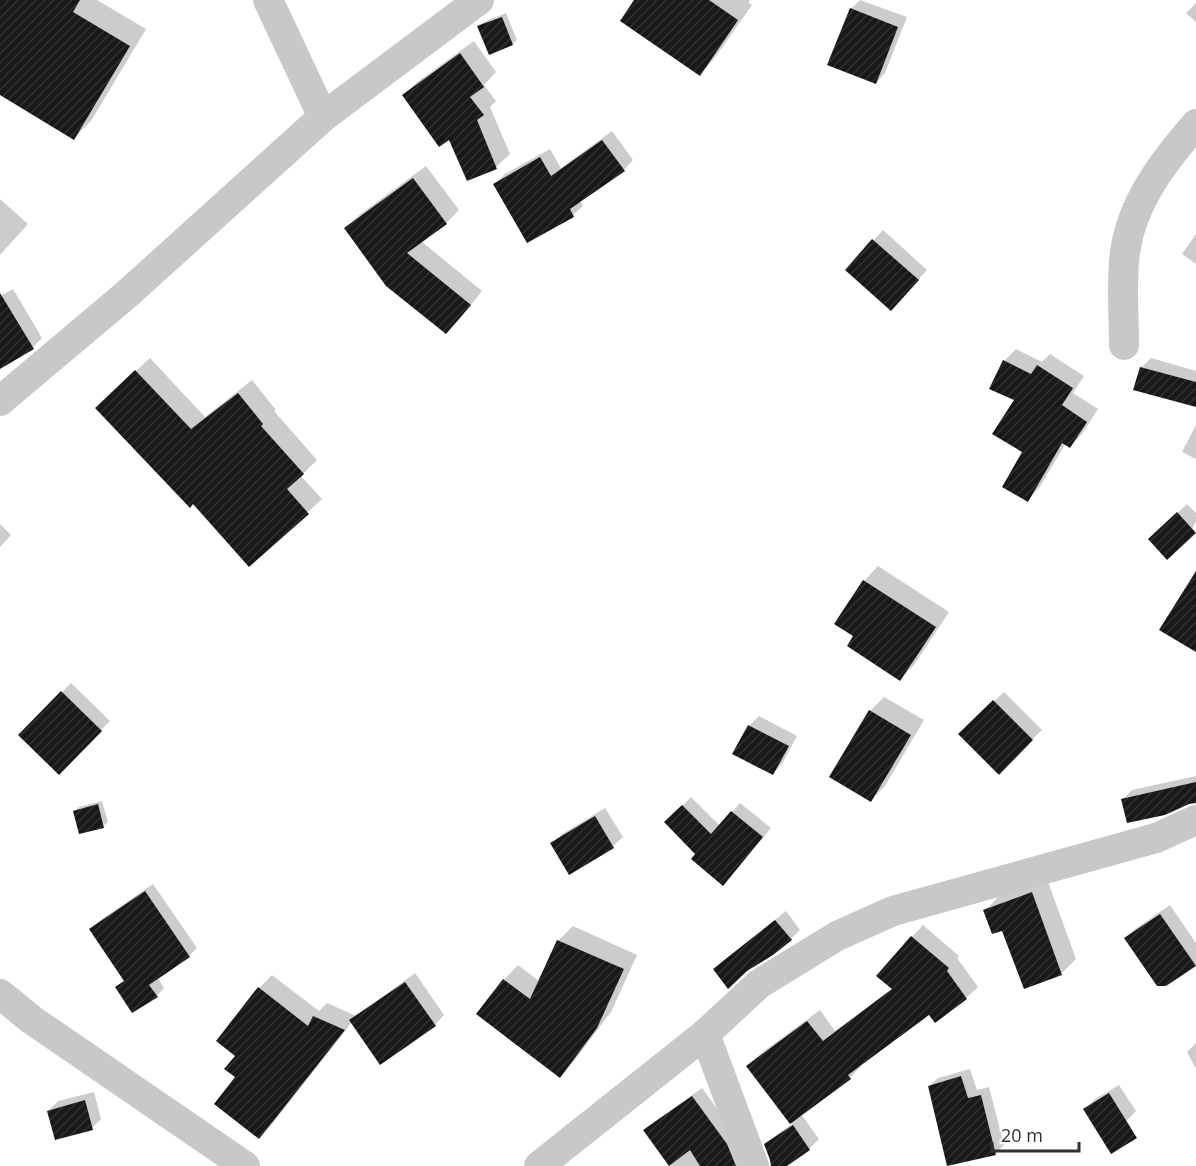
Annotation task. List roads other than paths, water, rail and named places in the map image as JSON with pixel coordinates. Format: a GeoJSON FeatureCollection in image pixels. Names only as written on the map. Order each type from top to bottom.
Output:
{"type":"FeatureCollection","features":[{"type":"Feature","properties":{"kind":"street"},"geometry":{"type":"LineString","coordinates":[[268,0],[323,117]]}},
{"type":"Feature","properties":{"kind":"street"},"geometry":{"type":"LineString","coordinates":[[0,400],[127,294],[323,117],[479,0]]}},
{"type":"Feature","properties":{"kind":"street"},"geometry":{"type":"LineString","coordinates":[[1124,345],[1124,274],[1129,231],[1136,211],[1151,182],[1196,124]]}},
{"type":"Feature","properties":{"kind":"street"},"geometry":{"type":"LineString","coordinates":[[540,1166],[705,1034],[759,984],[837,936],[893,911],[1156,838],[1196,820]]}},
{"type":"Feature","properties":{"kind":"street"},"geometry":{"type":"LineString","coordinates":[[0,994],[32,1020],[244,1166]]}},
{"type":"Feature","properties":{"kind":"street"},"geometry":{"type":"LineString","coordinates":[[705,1034],[754,1166]]}}]}
